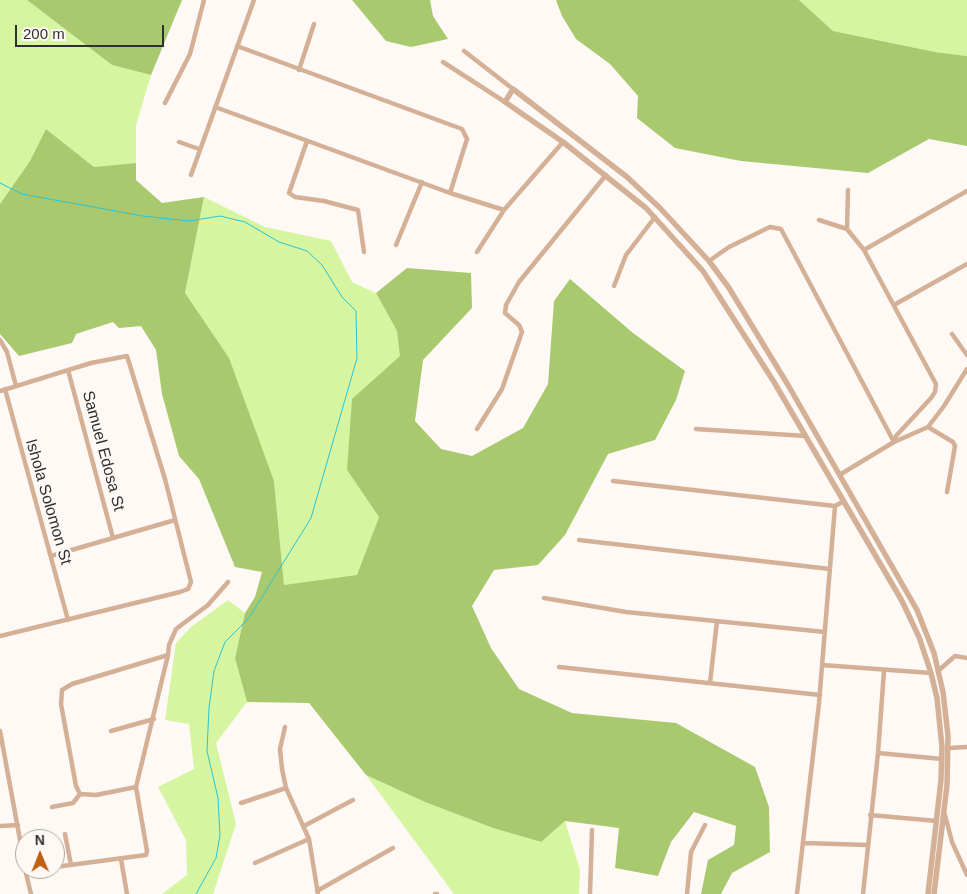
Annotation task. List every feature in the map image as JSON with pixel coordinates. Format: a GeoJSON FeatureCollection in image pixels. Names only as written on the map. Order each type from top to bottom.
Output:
{"type":"FeatureCollection","features":[{"type":"Feature","properties":{"kind":"street"},"geometry":{"type":"LineString","coordinates":[[165,103],[190,54],[204,0]]}},
{"type":"Feature","properties":{"kind":"street"},"geometry":{"type":"LineString","coordinates":[[191,175],[254,0]]}},
{"type":"Feature","properties":{"kind":"street"},"geometry":{"type":"LineString","coordinates":[[299,70],[314,24]]}},
{"type":"Feature","properties":{"kind":"street"},"geometry":{"type":"LineString","coordinates":[[237,46],[462,129],[467,139],[450,193]]}},
{"type":"Feature","properties":{"kind":"street"},"geometry":{"type":"LineString","coordinates":[[464,51],[627,177],[660,208],[709,261],[744,313],[825,447],[918,610],[938,671],[946,713],[948,748],[944,811],[934,894]]}},
{"type":"Feature","properties":{"kind":"street"},"geometry":{"type":"LineString","coordinates":[[443,62],[563,142],[606,175],[654,217],[713,286],[816,452],[902,601],[919,637],[931,673],[937,698],[942,759],[928,894]]}},
{"type":"Feature","properties":{"kind":"street"},"geometry":{"type":"LineString","coordinates":[[505,102],[514,89]]}},
{"type":"Feature","properties":{"kind":"street"},"geometry":{"type":"LineString","coordinates":[[215,107],[450,193],[504,210]]}},
{"type":"Feature","properties":{"kind":"street"},"geometry":{"type":"LineString","coordinates":[[307,141],[289,192],[295,197],[324,200],[358,210],[364,252]]}},
{"type":"Feature","properties":{"kind":"street"},"geometry":{"type":"LineString","coordinates":[[178,142],[199,149]]}},
{"type":"Feature","properties":{"kind":"street"},"geometry":{"type":"LineString","coordinates":[[477,252],[504,210],[563,142]]}},
{"type":"Feature","properties":{"kind":"street"},"geometry":{"type":"LineString","coordinates":[[477,429],[502,389],[522,332],[519,325],[505,313],[506,305],[519,282],[606,175]]}},
{"type":"Feature","properties":{"kind":"street"},"geometry":{"type":"LineString","coordinates":[[396,245],[422,182]]}},
{"type":"Feature","properties":{"kind":"street"},"geometry":{"type":"LineString","coordinates":[[848,190],[848,228],[864,250],[934,378],[936,388],[931,398],[896,436],[894,442]]}},
{"type":"Feature","properties":{"kind":"street"},"geometry":{"type":"LineString","coordinates":[[864,250],[967,191]]}},
{"type":"Feature","properties":{"kind":"street"},"geometry":{"type":"LineString","coordinates":[[614,286],[626,254],[654,217]]}},
{"type":"Feature","properties":{"kind":"street"},"geometry":{"type":"LineString","coordinates":[[819,220],[848,228]]}},
{"type":"Feature","properties":{"kind":"street"},"geometry":{"type":"LineString","coordinates":[[709,261],[728,247],[770,227],[781,228],[894,442]]}},
{"type":"Feature","properties":{"kind":"street"},"geometry":{"type":"LineString","coordinates":[[894,305],[967,264]]}},
{"type":"Feature","properties":{"kind":"street"},"geometry":{"type":"LineString","coordinates":[[952,334],[967,355]]}},
{"type":"Feature","properties":{"kind":"street"},"geometry":{"type":"LineString","coordinates":[[0,340],[7,352],[16,386]]}},
{"type":"Feature","properties":{"kind":"street"},"geometry":{"type":"LineString","coordinates":[[0,636],[188,589],[191,582],[133,371],[127,356],[108,359],[2,390]]}},
{"type":"Feature","properties":{"kind":"street","name":"Samuel Edosa St"},"geometry":{"type":"LineString","coordinates":[[68,370],[113,538]]}},
{"type":"Feature","properties":{"kind":"street"},"geometry":{"type":"LineString","coordinates":[[841,474],[894,442],[928,427],[967,371]]}},
{"type":"Feature","properties":{"kind":"street","name":"Ishola Solomon St"},"geometry":{"type":"LineString","coordinates":[[2,390],[68,620]]}},
{"type":"Feature","properties":{"kind":"street"},"geometry":{"type":"LineString","coordinates":[[928,427],[953,442],[955,446],[947,492]]}},
{"type":"Feature","properties":{"kind":"street"},"geometry":{"type":"LineString","coordinates":[[696,429],[806,436]]}},
{"type":"Feature","properties":{"kind":"street"},"geometry":{"type":"LineString","coordinates":[[816,452],[825,447]]}},
{"type":"Feature","properties":{"kind":"street"},"geometry":{"type":"LineString","coordinates":[[613,481],[835,506],[844,501]]}},
{"type":"Feature","properties":{"kind":"street"},"geometry":{"type":"LineString","coordinates":[[797,894],[820,695],[835,506]]}},
{"type":"Feature","properties":{"kind":"street"},"geometry":{"type":"LineString","coordinates":[[51,556],[175,520]]}},
{"type":"Feature","properties":{"kind":"street"},"geometry":{"type":"LineString","coordinates":[[579,540],[830,569]]}},
{"type":"Feature","properties":{"kind":"street"},"geometry":{"type":"LineString","coordinates":[[65,866],[142,857],[147,851],[136,787],[154,719],[169,645],[176,629],[208,605],[228,582]]}},
{"type":"Feature","properties":{"kind":"street"},"geometry":{"type":"LineString","coordinates":[[544,598],[626,612],[825,632]]}},
{"type":"Feature","properties":{"kind":"street"},"geometry":{"type":"LineString","coordinates":[[710,683],[717,621]]}},
{"type":"Feature","properties":{"kind":"street"},"geometry":{"type":"LineString","coordinates":[[80,794],[74,776],[62,704],[62,690],[72,684],[168,655]]}},
{"type":"Feature","properties":{"kind":"street"},"geometry":{"type":"LineString","coordinates":[[938,671],[955,656],[967,658]]}},
{"type":"Feature","properties":{"kind":"street"},"geometry":{"type":"LineString","coordinates":[[822,665],[931,673]]}},
{"type":"Feature","properties":{"kind":"street"},"geometry":{"type":"LineString","coordinates":[[559,667],[820,695]]}},
{"type":"Feature","properties":{"kind":"street"},"geometry":{"type":"LineString","coordinates":[[863,894],[878,753],[884,671]]}},
{"type":"Feature","properties":{"kind":"street"},"geometry":{"type":"LineString","coordinates":[[111,731],[154,719]]}},
{"type":"Feature","properties":{"kind":"street"},"geometry":{"type":"LineString","coordinates":[[285,727],[280,749],[286,788],[309,839],[318,893],[393,848]]}},
{"type":"Feature","properties":{"kind":"street"},"geometry":{"type":"LineString","coordinates":[[0,731],[19,829]]}},
{"type":"Feature","properties":{"kind":"street"},"geometry":{"type":"LineString","coordinates":[[948,748],[967,747]]}},
{"type":"Feature","properties":{"kind":"street"},"geometry":{"type":"LineString","coordinates":[[878,753],[942,759]]}},
{"type":"Feature","properties":{"kind":"street"},"geometry":{"type":"LineString","coordinates":[[0,769],[7,768]]}},
{"type":"Feature","properties":{"kind":"street"},"geometry":{"type":"LineString","coordinates":[[80,794],[96,795],[136,787]]}},
{"type":"Feature","properties":{"kind":"street"},"geometry":{"type":"LineString","coordinates":[[241,804],[286,788]]}},
{"type":"Feature","properties":{"kind":"street"},"geometry":{"type":"LineString","coordinates":[[52,807],[73,803],[80,794]]}},
{"type":"Feature","properties":{"kind":"street"},"geometry":{"type":"LineString","coordinates":[[304,826],[353,800]]}},
{"type":"Feature","properties":{"kind":"street"},"geometry":{"type":"LineString","coordinates":[[944,811],[952,842],[967,875]]}},
{"type":"Feature","properties":{"kind":"street"},"geometry":{"type":"LineString","coordinates":[[870,815],[937,821]]}},
{"type":"Feature","properties":{"kind":"street"},"geometry":{"type":"LineString","coordinates":[[687,894],[691,852],[704,824]]}},
{"type":"Feature","properties":{"kind":"street"},"geometry":{"type":"LineString","coordinates":[[0,826],[18,825]]}},
{"type":"Feature","properties":{"kind":"street"},"geometry":{"type":"LineString","coordinates":[[590,894],[592,830]]}},
{"type":"Feature","properties":{"kind":"street"},"geometry":{"type":"LineString","coordinates":[[65,834],[70,865]]}},
{"type":"Feature","properties":{"kind":"street"},"geometry":{"type":"LineString","coordinates":[[255,863],[309,839]]}},
{"type":"Feature","properties":{"kind":"street"},"geometry":{"type":"LineString","coordinates":[[804,843],[867,845]]}},
{"type":"Feature","properties":{"kind":"street"},"geometry":{"type":"LineString","coordinates":[[121,859],[127,894]]}},
{"type":"Feature","properties":{"kind":"street"},"geometry":{"type":"LineString","coordinates":[[27,879],[31,894]]}},
{"type":"Feature","properties":{"kind":"green space"},"geometry":{"type":"Polygon","coordinates":[[[0,0],[27,0],[112,65],[151,75],[136,125],[136,163],[94,167],[46,129],[30,161],[0,204],[0,0]]]}},
{"type":"Feature","properties":{"kind":"green space"},"geometry":{"type":"Polygon","coordinates":[[[27,0],[182,0],[151,75],[112,65],[27,0]]]}},
{"type":"Feature","properties":{"kind":"green space"},"geometry":{"type":"Polygon","coordinates":[[[352,0],[430,0],[433,16],[448,39],[411,47],[386,41],[352,0]]]}},
{"type":"Feature","properties":{"kind":"green space"},"geometry":{"type":"Polygon","coordinates":[[[556,0],[799,0],[833,31],[935,52],[967,56],[967,146],[929,139],[868,173],[741,161],[675,148],[637,118],[638,96],[610,64],[576,39],[562,16],[556,0]]]}},
{"type":"Feature","properties":{"kind":"green space"},"geometry":{"type":"Polygon","coordinates":[[[799,0],[967,0],[967,56],[935,52],[833,31],[799,0]]]}},
{"type":"Feature","properties":{"kind":"green space"},"geometry":{"type":"Polygon","coordinates":[[[46,129],[94,167],[136,163],[136,180],[162,203],[204,197],[185,293],[229,358],[274,481],[284,585],[357,575],[379,517],[347,470],[352,399],[400,356],[397,331],[376,293],[407,268],[471,273],[472,308],[423,360],[415,421],[441,449],[472,456],[523,428],[548,384],[554,301],[570,279],[633,333],[685,371],[676,400],[655,440],[608,454],[565,535],[538,565],[494,570],[472,606],[491,648],[519,689],[572,713],[676,723],[755,767],[769,807],[770,852],[732,873],[721,894],[701,894],[708,860],[734,845],[736,826],[694,812],[671,842],[658,876],[615,868],[619,828],[565,821],[541,842],[493,828],[425,802],[366,775],[309,703],[247,702],[235,658],[245,613],[255,597],[262,572],[235,567],[199,479],[179,456],[162,394],[156,350],[141,326],[119,328],[113,322],[76,334],[72,343],[19,356],[0,334],[0,204],[30,161],[46,129]]]}},
{"type":"Feature","properties":{"kind":"green space"},"geometry":{"type":"Polygon","coordinates":[[[204,197],[265,227],[331,241],[352,282],[376,293],[397,331],[401,356],[347,470],[379,517],[357,576],[284,586],[274,481],[185,293],[204,197]]]}},
{"type":"Feature","properties":{"kind":"green space"},"geometry":{"type":"Polygon","coordinates":[[[228,600],[245,613],[235,658],[247,702],[216,743],[236,824],[213,894],[162,894],[187,875],[186,840],[158,787],[194,769],[189,724],[165,720],[176,643],[191,627],[228,600]]]}},
{"type":"Feature","properties":{"kind":"green space"},"geometry":{"type":"Polygon","coordinates":[[[366,775],[425,802],[493,828],[540,842],[565,821],[580,870],[579,894],[454,894],[366,775]]]}},
{"type":"Feature","properties":{"kind":"waterway"},"geometry":{"type":"LineString","coordinates":[[0,183],[22,194],[143,216],[189,221],[220,216],[245,222],[279,242],[307,251],[322,265],[342,297],[356,311],[357,358],[311,518],[249,618],[225,642],[214,671],[209,708],[207,751],[218,798],[220,835],[216,858],[196,894]]}}]}
